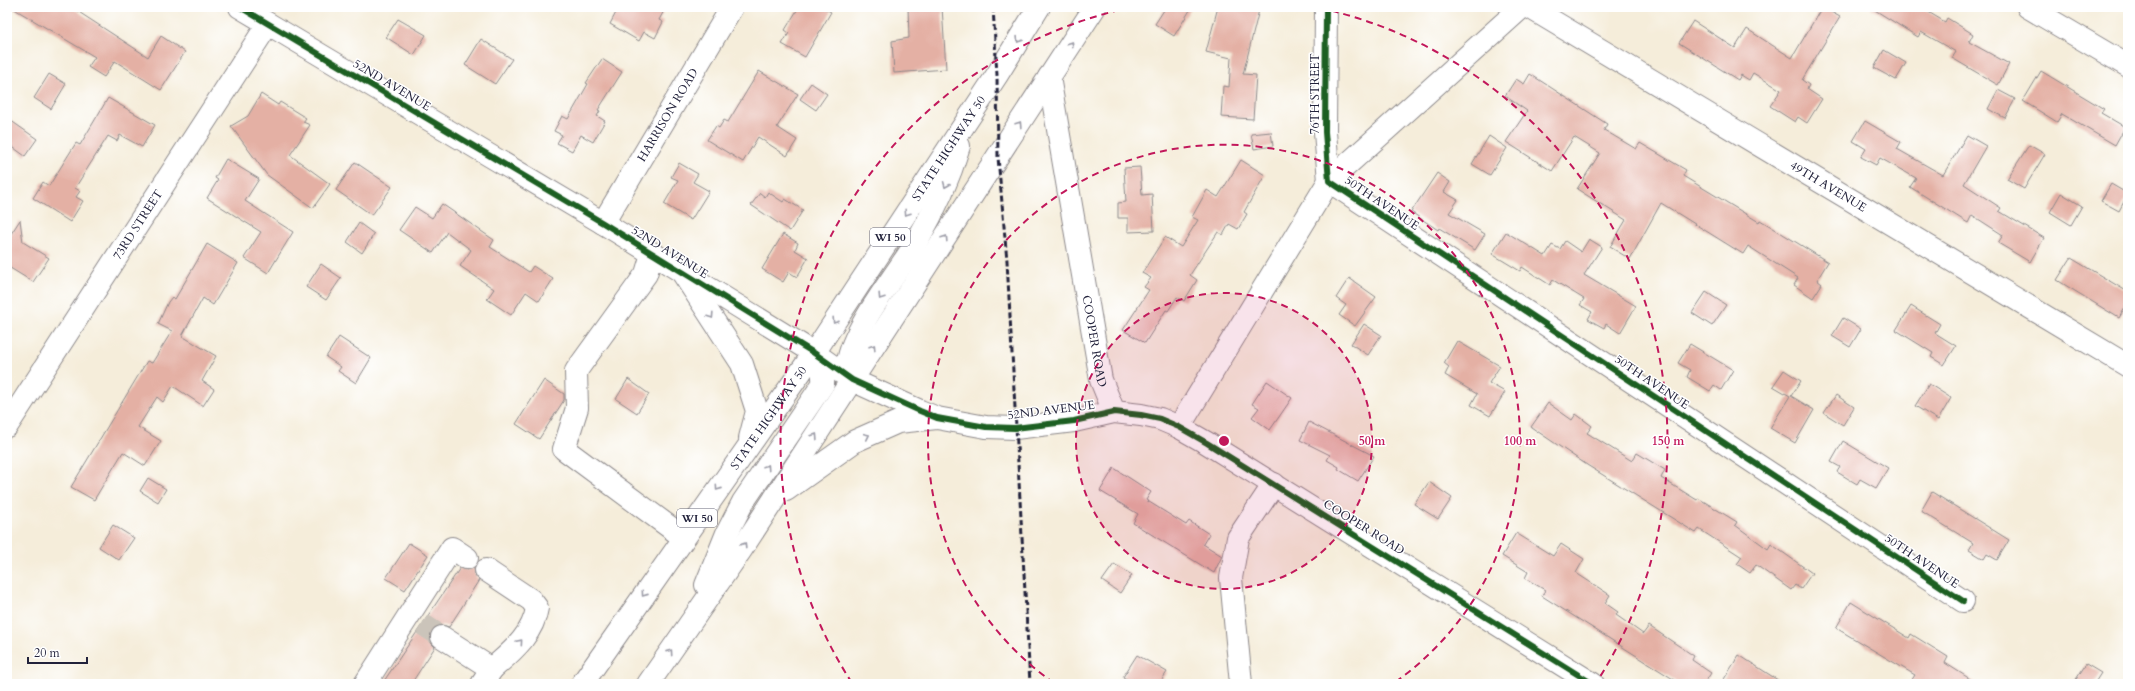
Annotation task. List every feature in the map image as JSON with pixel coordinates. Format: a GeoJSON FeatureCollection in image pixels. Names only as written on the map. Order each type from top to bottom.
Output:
{"type":"FeatureCollection","features":[{"type":"Feature","properties":{"kind":"street","name":"52ND AVENUE"},"geometry":{"type":"LineString","coordinates":[[240,7],[603,223],[814,353],[852,380],[937,418],[986,427],[1015,428],[1074,420],[1114,412]]}},
{"type":"Feature","properties":{"kind":"street","name":"HARRISON ROAD"},"geometry":{"type":"LineString","coordinates":[[603,223],[732,7]]}},
{"type":"Feature","properties":{"kind":"street","name":"STATE HIGHWAY 50"},"geometry":{"type":"LineString","coordinates":[[582,684],[683,537],[814,353],[967,122],[1039,7]]}},
{"type":"Feature","properties":{"kind":"street"},"geometry":{"type":"LineString","coordinates":[[648,684],[776,496],[1095,7]]}},
{"type":"Feature","properties":{"kind":"street","name":"76TH STREET"},"geometry":{"type":"LineString","coordinates":[[1326,7],[1325,132],[1329,181]]}},
{"type":"Feature","properties":{"kind":"street"},"geometry":{"type":"LineString","coordinates":[[1179,427],[1329,181],[1522,7]]}},
{"type":"Feature","properties":{"kind":"street","name":"49TH AVENUE"},"geometry":{"type":"LineString","coordinates":[[1529,7],[2128,366]]}},
{"type":"Feature","properties":{"kind":"street"},"geometry":{"type":"LineString","coordinates":[[2028,7],[2128,66]]}},
{"type":"Feature","properties":{"kind":"street","name":"73RD STREET"},"geometry":{"type":"LineString","coordinates":[[7,426],[268,24]]}},
{"type":"Feature","properties":{"kind":"street","name":"COOPER ROAD"},"geometry":{"type":"LineString","coordinates":[[1049,77],[1101,380],[1114,412],[1160,419],[1179,427],[1274,484],[1593,684]]}},
{"type":"Feature","properties":{"kind":"street"},"geometry":{"type":"LineString","coordinates":[[852,380],[848,363],[855,340],[917,241],[938,203],[951,173],[967,122]]}},
{"type":"Feature","properties":{"kind":"street","name":"50TH AVENUE"},"geometry":{"type":"LineString","coordinates":[[1329,181],[1963,601]]}},
{"type":"Feature","properties":{"kind":"street"},"geometry":{"type":"LineString","coordinates":[[652,254],[646,274],[576,371],[577,408],[564,449],[683,537]]}},
{"type":"Feature","properties":{"kind":"street"},"geometry":{"type":"LineString","coordinates":[[682,272],[742,364],[757,411],[747,448]]}},
{"type":"Feature","properties":{"kind":"street"},"geometry":{"type":"LineString","coordinates":[[688,627],[727,533],[744,502],[823,384],[824,374],[822,365],[814,353]]}},
{"type":"Feature","properties":{"kind":"street"},"geometry":{"type":"LineString","coordinates":[[776,496],[855,441],[898,422],[937,418]]}},
{"type":"Feature","properties":{"kind":"street"},"geometry":{"type":"LineString","coordinates":[[1241,684],[1231,578],[1238,538],[1274,484]]}},
{"type":"Feature","properties":{"kind":"street"},"geometry":{"type":"LineString","coordinates":[[365,684],[415,620],[459,553]]}},
{"type":"Feature","properties":{"kind":"street"},"geometry":{"type":"LineString","coordinates":[[442,637],[487,677],[521,642],[535,620],[537,608],[531,600],[486,570]]}},
{"type":"Feature","properties":{"kind":"building"},"geometry":{"type":"Polygon","coordinates":[[[11,7],[71,7],[148,57],[161,36],[185,52],[161,90],[115,61],[104,77],[88,67],[95,57],[11,7]]]}},
{"type":"Feature","properties":{"kind":"building"},"geometry":{"type":"Polygon","coordinates":[[[619,7],[666,7],[659,20],[663,22],[655,38],[644,32],[639,41],[610,24],[619,7]]]}},
{"type":"Feature","properties":{"kind":"building"},"geometry":{"type":"Polygon","coordinates":[[[799,7],[822,7],[831,12],[805,57],[782,44],[789,33],[785,30],[799,7]]]}},
{"type":"Feature","properties":{"kind":"building"},"geometry":{"type":"Polygon","coordinates":[[[908,7],[942,7],[946,69],[894,73],[892,41],[909,38],[908,7]]]}},
{"type":"Feature","properties":{"kind":"building"},"geometry":{"type":"Polygon","coordinates":[[[1166,7],[1192,7],[1174,36],[1155,24],[1166,7]]]}},
{"type":"Feature","properties":{"kind":"building"},"geometry":{"type":"Polygon","coordinates":[[[1218,7],[1247,7],[1259,10],[1243,74],[1256,75],[1253,119],[1221,117],[1223,86],[1229,87],[1231,58],[1206,52],[1218,7]]]}},
{"type":"Feature","properties":{"kind":"building"},"geometry":{"type":"Polygon","coordinates":[[[1822,7],[1840,17],[1802,80],[1809,85],[1807,89],[1822,99],[1807,123],[1798,117],[1795,122],[1770,106],[1781,90],[1753,73],[1749,80],[1741,75],[1738,80],[1679,43],[1693,21],[1735,48],[1747,29],[1792,58],[1822,7]]]}},
{"type":"Feature","properties":{"kind":"building"},"geometry":{"type":"Polygon","coordinates":[[[1870,7],[1920,7],[1945,22],[1947,18],[1973,34],[1969,42],[2009,64],[1998,85],[1952,58],[1956,52],[1921,32],[1918,37],[1870,7]]]}},
{"type":"Feature","properties":{"kind":"building"},"geometry":{"type":"Polygon","coordinates":[[[398,19],[426,35],[414,55],[386,37],[398,19]]]}},
{"type":"Feature","properties":{"kind":"building"},"geometry":{"type":"Polygon","coordinates":[[[481,39],[512,59],[495,84],[465,65],[481,39]]]}},
{"type":"Feature","properties":{"kind":"building"},"geometry":{"type":"Polygon","coordinates":[[[1884,50],[1906,63],[1896,80],[1874,68],[1884,50]]]}},
{"type":"Feature","properties":{"kind":"building"},"geometry":{"type":"Polygon","coordinates":[[[602,59],[622,72],[598,110],[600,111],[597,116],[605,121],[593,142],[581,135],[572,151],[557,143],[562,135],[554,131],[562,116],[568,119],[588,84],[586,83],[602,59]]]}},
{"type":"Feature","properties":{"kind":"building"},"geometry":{"type":"Polygon","coordinates":[[[759,71],[798,94],[777,127],[797,140],[787,156],[758,137],[743,162],[707,140],[716,126],[719,128],[724,120],[728,122],[759,71]]]}},
{"type":"Feature","properties":{"kind":"building"},"geometry":{"type":"Polygon","coordinates":[[[2041,71],[2104,109],[2101,113],[2125,127],[2115,145],[2062,114],[2057,122],[2023,101],[2041,71]]]}},
{"type":"Feature","properties":{"kind":"building"},"geometry":{"type":"Polygon","coordinates":[[[49,74],[66,84],[51,109],[34,98],[49,74]]]}},
{"type":"Feature","properties":{"kind":"building"},"geometry":{"type":"Polygon","coordinates":[[[1530,74],[1607,124],[1604,130],[1636,149],[1640,143],[1686,170],[1683,176],[1759,222],[1760,220],[1828,262],[1817,280],[1822,284],[1813,298],[1794,285],[1798,278],[1748,246],[1743,254],[1661,203],[1630,259],[1610,247],[1626,220],[1577,189],[1600,153],[1574,137],[1552,171],[1506,142],[1527,111],[1505,96],[1516,79],[1524,84],[1530,74]]]}},
{"type":"Feature","properties":{"kind":"building"},"geometry":{"type":"Polygon","coordinates":[[[811,83],[827,94],[816,110],[800,99],[811,83]]]}},
{"type":"Feature","properties":{"kind":"building"},"geometry":{"type":"Polygon","coordinates":[[[1998,90],[2015,99],[2005,118],[1988,109],[1998,90]]]}},
{"type":"Feature","properties":{"kind":"building"},"geometry":{"type":"Polygon","coordinates":[[[261,94],[278,105],[280,102],[306,118],[303,122],[310,125],[290,155],[330,184],[313,208],[267,175],[231,126],[248,116],[261,94]]]}},
{"type":"Feature","properties":{"kind":"building"},"geometry":{"type":"Polygon","coordinates":[[[108,98],[155,125],[142,147],[120,135],[117,141],[108,136],[75,188],[80,191],[76,197],[83,201],[70,222],[33,198],[43,182],[49,186],[76,143],[80,145],[108,98]]]}},
{"type":"Feature","properties":{"kind":"building"},"geometry":{"type":"Polygon","coordinates":[[[7,118],[37,139],[25,156],[7,143],[7,118]]]}},
{"type":"Feature","properties":{"kind":"building"},"geometry":{"type":"Polygon","coordinates":[[[1865,121],[1901,142],[1897,149],[1943,175],[1967,135],[1986,146],[1964,184],[2001,208],[1999,211],[2044,238],[2030,262],[1998,243],[2003,235],[1972,215],[1968,223],[1910,187],[1916,178],[1880,158],[1876,165],[1861,157],[1866,149],[1853,141],[1865,121]]]}},
{"type":"Feature","properties":{"kind":"building"},"geometry":{"type":"Polygon","coordinates":[[[1271,132],[1273,146],[1254,149],[1251,134],[1271,132]]]}},
{"type":"Feature","properties":{"kind":"building"},"geometry":{"type":"Polygon","coordinates":[[[1489,136],[1507,148],[1490,175],[1472,164],[1489,136]]]}},
{"type":"Feature","properties":{"kind":"building"},"geometry":{"type":"Polygon","coordinates":[[[2029,145],[2045,154],[2024,189],[2007,179],[2029,145]]]}},
{"type":"Feature","properties":{"kind":"building"},"geometry":{"type":"Polygon","coordinates":[[[226,159],[259,179],[245,201],[293,232],[268,273],[244,258],[261,232],[207,198],[218,180],[215,178],[226,159]]]}},
{"type":"Feature","properties":{"kind":"building"},"geometry":{"type":"Polygon","coordinates":[[[1241,160],[1265,175],[1244,212],[1247,214],[1238,229],[1229,224],[1223,235],[1218,232],[1190,275],[1197,280],[1184,301],[1177,297],[1168,311],[1166,310],[1145,343],[1123,330],[1149,290],[1144,287],[1151,278],[1142,273],[1165,237],[1181,247],[1198,220],[1192,217],[1207,190],[1218,197],[1241,160]]]}},
{"type":"Feature","properties":{"kind":"building"},"geometry":{"type":"Polygon","coordinates":[[[355,162],[392,187],[372,215],[336,190],[355,162]]]}},
{"type":"Feature","properties":{"kind":"building"},"geometry":{"type":"Polygon","coordinates":[[[679,163],[698,174],[693,182],[709,191],[691,220],[664,204],[678,180],[671,177],[679,163]]]}},
{"type":"Feature","properties":{"kind":"building"},"geometry":{"type":"Polygon","coordinates":[[[1140,167],[1142,195],[1152,194],[1154,231],[1128,232],[1128,218],[1118,218],[1118,203],[1126,202],[1124,168],[1140,167]]]}},
{"type":"Feature","properties":{"kind":"building"},"geometry":{"type":"Polygon","coordinates":[[[1437,173],[1450,182],[1444,192],[1458,200],[1449,213],[1485,234],[1475,250],[1439,228],[1438,230],[1411,212],[1437,173]]]}},
{"type":"Feature","properties":{"kind":"building"},"geometry":{"type":"Polygon","coordinates":[[[2111,184],[2128,194],[2119,211],[2101,201],[2111,184]]]}},
{"type":"Feature","properties":{"kind":"building"},"geometry":{"type":"Polygon","coordinates":[[[768,192],[783,202],[785,199],[803,210],[790,231],[751,205],[760,193],[765,197],[768,192]]]}},
{"type":"Feature","properties":{"kind":"building"},"geometry":{"type":"Polygon","coordinates":[[[2061,193],[2082,206],[2071,225],[2050,212],[2061,193]]]}},
{"type":"Feature","properties":{"kind":"building"},"geometry":{"type":"Polygon","coordinates":[[[442,204],[494,240],[490,247],[529,272],[533,266],[553,279],[539,301],[526,292],[511,315],[487,299],[494,289],[460,266],[471,250],[447,232],[433,253],[399,230],[415,207],[432,218],[442,204]]]}},
{"type":"Feature","properties":{"kind":"building"},"geometry":{"type":"Polygon","coordinates":[[[20,220],[23,242],[49,258],[33,282],[7,266],[7,240],[20,220]]]}},
{"type":"Feature","properties":{"kind":"building"},"geometry":{"type":"Polygon","coordinates":[[[359,223],[374,234],[362,253],[347,242],[359,223]]]}},
{"type":"Feature","properties":{"kind":"building"},"geometry":{"type":"Polygon","coordinates":[[[1506,232],[1545,256],[1552,245],[1560,249],[1565,241],[1581,252],[1589,239],[1602,247],[1584,275],[1636,306],[1620,333],[1606,324],[1604,328],[1588,319],[1592,312],[1580,305],[1584,299],[1553,280],[1550,285],[1522,267],[1520,271],[1492,254],[1506,232]]]}},
{"type":"Feature","properties":{"kind":"building"},"geometry":{"type":"Polygon","coordinates":[[[783,234],[798,243],[795,250],[808,258],[797,277],[789,272],[783,282],[762,269],[783,234]]]}},
{"type":"Feature","properties":{"kind":"building"},"geometry":{"type":"Polygon","coordinates":[[[207,244],[238,263],[213,305],[203,298],[182,336],[216,356],[202,381],[214,389],[203,406],[173,386],[163,402],[157,397],[138,427],[161,441],[145,466],[123,452],[94,500],[71,487],[147,361],[152,363],[172,331],[158,324],[168,302],[172,297],[175,299],[207,244]]]}},
{"type":"Feature","properties":{"kind":"building"},"geometry":{"type":"Polygon","coordinates":[[[2071,258],[2128,292],[2128,303],[2119,318],[2057,280],[2071,258]]]}},
{"type":"Feature","properties":{"kind":"building"},"geometry":{"type":"Polygon","coordinates":[[[321,264],[341,278],[326,300],[306,287],[321,264]]]}},
{"type":"Feature","properties":{"kind":"building"},"geometry":{"type":"Polygon","coordinates":[[[1349,278],[1376,297],[1355,326],[1339,315],[1346,305],[1336,298],[1349,278]]]}},
{"type":"Feature","properties":{"kind":"building"},"geometry":{"type":"Polygon","coordinates":[[[1706,292],[1726,305],[1712,326],[1692,313],[1706,292]]]}},
{"type":"Feature","properties":{"kind":"building"},"geometry":{"type":"Polygon","coordinates":[[[1911,306],[1940,324],[1935,333],[1956,346],[1944,365],[1931,357],[1933,353],[1896,330],[1911,306]]]}},
{"type":"Feature","properties":{"kind":"building"},"geometry":{"type":"Polygon","coordinates":[[[1843,318],[1861,329],[1850,347],[1832,336],[1843,318]]]}},
{"type":"Feature","properties":{"kind":"building"},"geometry":{"type":"Polygon","coordinates":[[[1364,324],[1381,335],[1368,355],[1351,344],[1364,324]]]}},
{"type":"Feature","properties":{"kind":"building"},"geometry":{"type":"Polygon","coordinates":[[[339,337],[371,358],[356,383],[338,371],[341,367],[326,357],[339,337]]]}},
{"type":"Feature","properties":{"kind":"building"},"geometry":{"type":"Polygon","coordinates":[[[1457,341],[1500,366],[1489,383],[1505,392],[1490,416],[1471,405],[1477,394],[1445,375],[1449,367],[1444,363],[1457,341]]]}},
{"type":"Feature","properties":{"kind":"building"},"geometry":{"type":"Polygon","coordinates":[[[1690,344],[1733,370],[1721,390],[1714,385],[1710,391],[1687,377],[1690,370],[1678,363],[1690,344]]]}},
{"type":"Feature","properties":{"kind":"building"},"geometry":{"type":"Polygon","coordinates":[[[1784,370],[1801,381],[1791,396],[1814,410],[1795,443],[1770,428],[1790,396],[1773,386],[1784,370]]]}},
{"type":"Feature","properties":{"kind":"building"},"geometry":{"type":"Polygon","coordinates":[[[628,379],[649,394],[637,413],[616,399],[628,379]]]}},
{"type":"Feature","properties":{"kind":"building"},"geometry":{"type":"Polygon","coordinates":[[[544,380],[564,394],[564,400],[539,439],[516,424],[544,380]]]}},
{"type":"Feature","properties":{"kind":"building"},"geometry":{"type":"Polygon","coordinates":[[[1267,381],[1292,398],[1270,430],[1252,417],[1259,408],[1252,404],[1267,381]]]}},
{"type":"Feature","properties":{"kind":"building"},"geometry":{"type":"Polygon","coordinates":[[[1929,384],[1951,398],[1938,420],[1915,406],[1929,384]]]}},
{"type":"Feature","properties":{"kind":"building"},"geometry":{"type":"Polygon","coordinates":[[[1836,395],[1854,407],[1843,425],[1824,413],[1836,395]]]}},
{"type":"Feature","properties":{"kind":"building"},"geometry":{"type":"Polygon","coordinates":[[[1548,403],[1572,420],[1576,414],[1592,426],[1587,433],[1632,461],[1637,453],[1665,470],[1661,478],[1697,500],[1698,498],[1737,522],[1735,525],[1768,549],[1771,544],[1812,573],[1801,589],[1795,585],[1791,590],[1756,565],[1750,573],[1737,564],[1742,557],[1699,529],[1696,533],[1587,465],[1531,427],[1548,403]]]}},
{"type":"Feature","properties":{"kind":"building"},"geometry":{"type":"Polygon","coordinates":[[[1309,422],[1374,456],[1358,481],[1338,469],[1339,467],[1327,460],[1330,455],[1300,440],[1309,422]]]}},
{"type":"Feature","properties":{"kind":"building"},"geometry":{"type":"Polygon","coordinates":[[[1843,441],[1888,468],[1876,488],[1860,479],[1857,484],[1837,472],[1840,467],[1831,462],[1843,441]]]}},
{"type":"Feature","properties":{"kind":"building"},"geometry":{"type":"Polygon","coordinates":[[[1114,468],[1151,492],[1146,500],[1186,525],[1189,521],[1209,534],[1203,544],[1222,556],[1214,573],[1133,523],[1138,514],[1100,491],[1114,468]]]}},
{"type":"Feature","properties":{"kind":"building"},"geometry":{"type":"Polygon","coordinates":[[[148,478],[166,489],[158,502],[140,491],[148,478]]]}},
{"type":"Feature","properties":{"kind":"building"},"geometry":{"type":"Polygon","coordinates":[[[1429,482],[1452,498],[1438,519],[1414,504],[1429,482]]]}},
{"type":"Feature","properties":{"kind":"building"},"geometry":{"type":"Polygon","coordinates":[[[1932,492],[2009,540],[1997,560],[1987,554],[1984,559],[1969,550],[1973,543],[1921,511],[1932,492]]]}},
{"type":"Feature","properties":{"kind":"building"},"geometry":{"type":"Polygon","coordinates":[[[113,525],[134,538],[119,560],[99,547],[113,525]]]}},
{"type":"Feature","properties":{"kind":"building"},"geometry":{"type":"Polygon","coordinates":[[[1516,533],[1553,556],[1561,544],[1584,559],[1576,573],[1610,595],[1605,603],[1618,612],[1616,615],[1643,634],[1649,626],[1694,656],[1692,660],[1711,673],[1704,684],[1681,684],[1542,596],[1545,590],[1525,578],[1528,572],[1502,556],[1516,533]]]}},
{"type":"Feature","properties":{"kind":"building"},"geometry":{"type":"Polygon","coordinates":[[[409,543],[428,555],[405,590],[386,578],[409,543]]]}},
{"type":"Feature","properties":{"kind":"building"},"geometry":{"type":"Polygon","coordinates":[[[1114,564],[1132,575],[1120,593],[1102,581],[1114,564]]]}},
{"type":"Feature","properties":{"kind":"building"},"geometry":{"type":"Polygon","coordinates":[[[460,568],[467,570],[474,568],[475,575],[479,580],[449,627],[442,625],[432,630],[430,637],[431,643],[435,647],[411,684],[382,684],[460,568]]]}},
{"type":"Feature","properties":{"kind":"building"},"geometry":{"type":"Polygon","coordinates":[[[1851,602],[1909,638],[1911,634],[1948,657],[1945,663],[1978,684],[1909,684],[1915,675],[1836,628],[1851,602]]]}},
{"type":"Feature","properties":{"kind":"building"},"geometry":{"type":"Polygon","coordinates":[[[1137,655],[1167,672],[1159,684],[1135,684],[1123,677],[1137,655]]]}},
{"type":"Feature","properties":{"kind":"building"},"geometry":{"type":"Polygon","coordinates":[[[1739,655],[1784,684],[1721,684],[1739,655]]]}},
{"type":"Feature","properties":{"kind":"building"},"geometry":{"type":"Polygon","coordinates":[[[2086,664],[2101,673],[2094,684],[2073,684],[2086,664]]]}},
{"type":"Feature","properties":{"kind":"tunnel"},"geometry":{"type":"LineString","coordinates":[[422,624],[442,637]]}},
{"type":"Feature","properties":{"kind":"railway"},"geometry":{"type":"LineString","coordinates":[[993,7],[997,75],[998,157],[1007,261],[1030,684]]}},
{"type":"Feature","properties":{"kind":"cycle path"},"geometry":{"type":"LineString","coordinates":[[240,7],[603,223],[814,353],[852,380],[937,418],[986,427],[1015,428],[1074,421],[1114,412],[1160,419],[1179,427],[1207,443],[1593,684]]}},
{"type":"Feature","properties":{"kind":"cycle path"},"geometry":{"type":"LineString","coordinates":[[1326,7],[1325,132],[1329,181],[1963,601]]}}]}
